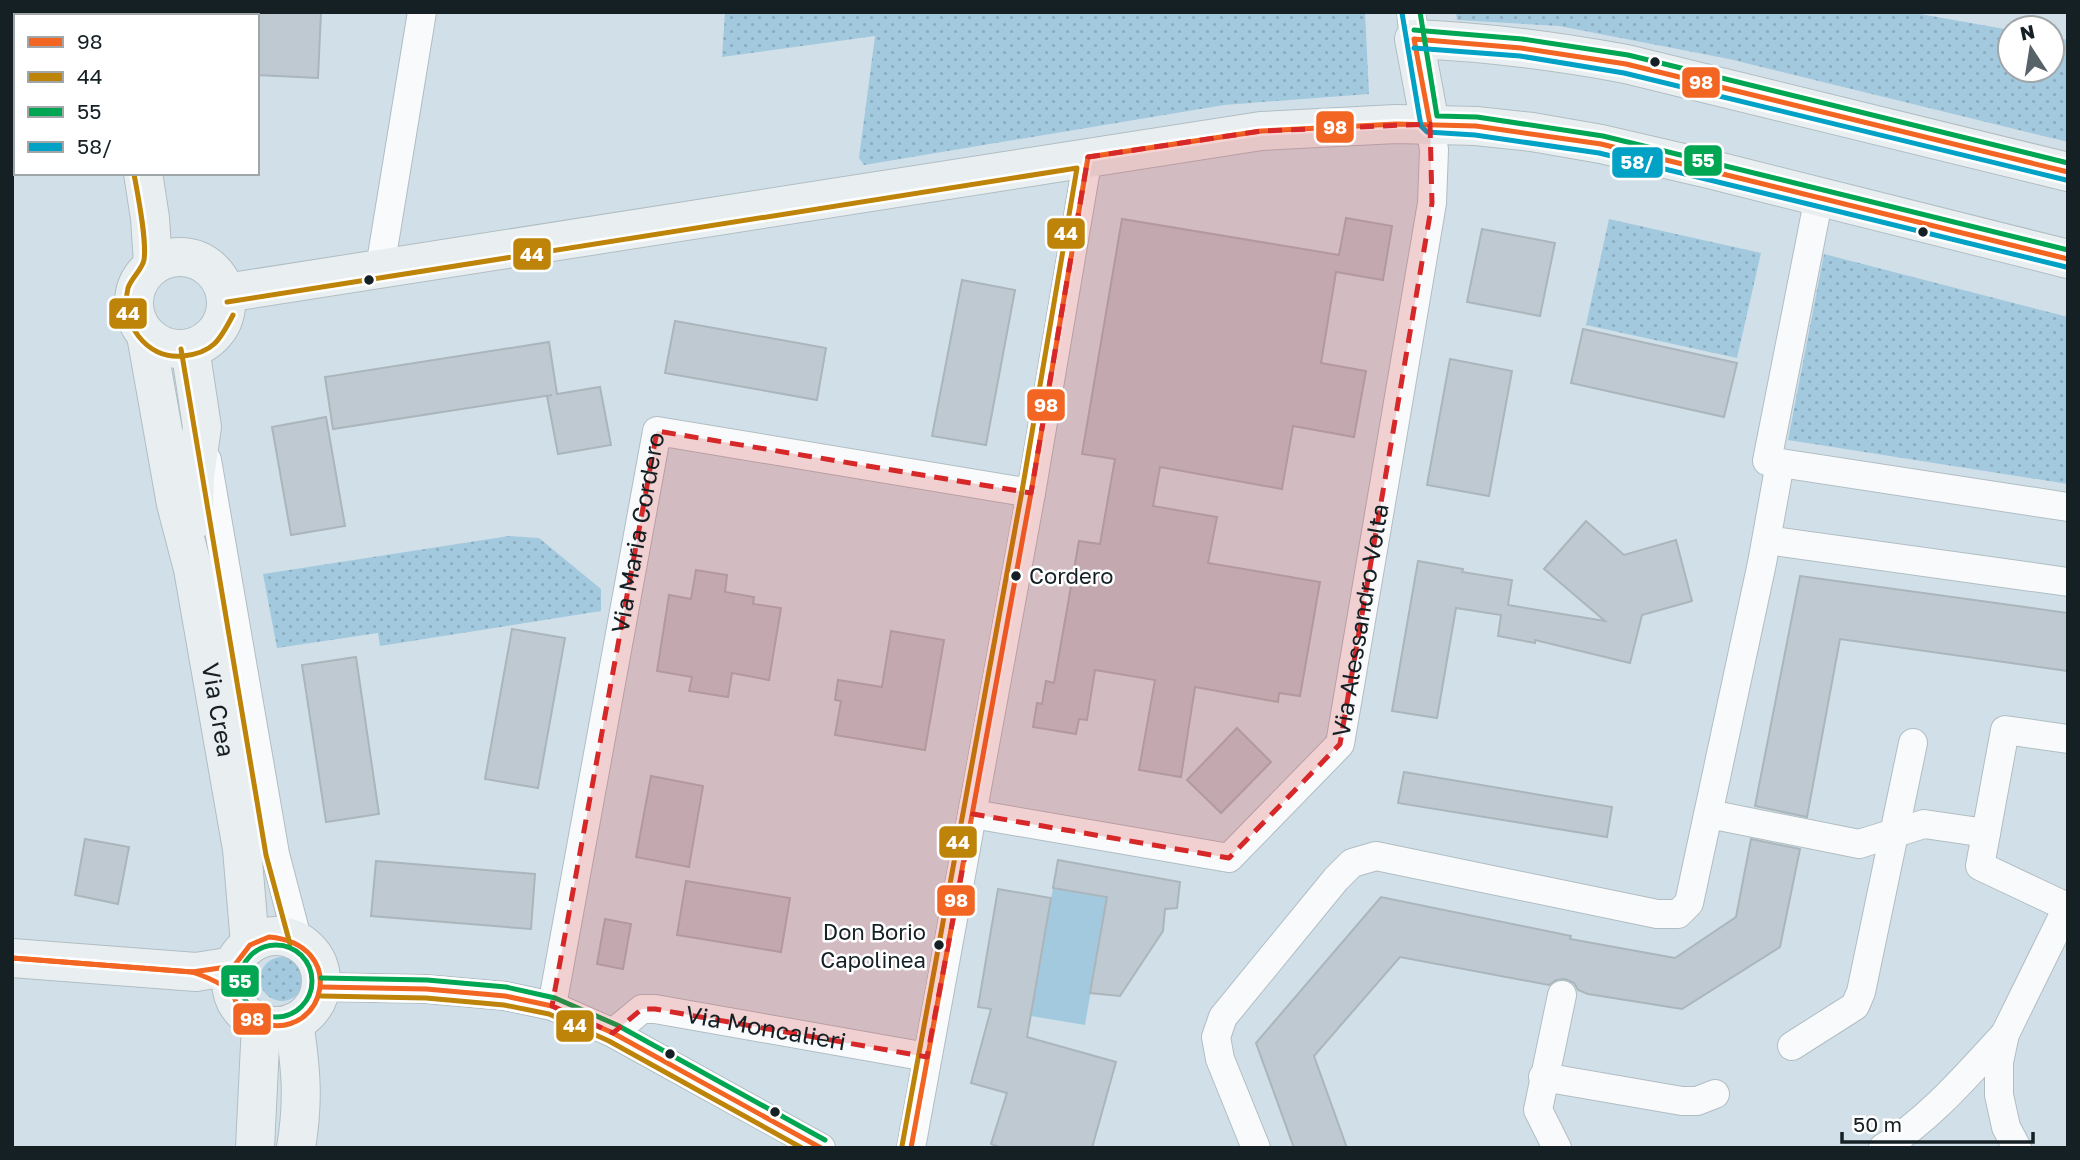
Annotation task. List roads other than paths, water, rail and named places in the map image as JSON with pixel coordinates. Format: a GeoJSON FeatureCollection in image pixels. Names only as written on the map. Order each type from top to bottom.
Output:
{"type":"FeatureCollection","features":[{"type":"Feature","properties":{"kind":"street"},"geometry":{"type":"LineString","coordinates":[[380,268],[422,12]]}},
{"type":"Feature","properties":{"kind":"street"},"geometry":{"type":"LineString","coordinates":[[1430,124],[1412,26],[1487,43],[1561,52],[1626,64],[2068,172]]}},
{"type":"Feature","properties":{"kind":"street","name":"Via Alessandro Volta"},"geometry":{"type":"LineString","coordinates":[[973,814],[1229,858],[1340,744],[1432,203],[1434,150],[1430,124]]}},
{"type":"Feature","properties":{"kind":"street"},"geometry":{"type":"LineString","coordinates":[[226,293],[1261,131],[1351,125],[1476,126],[1601,144],[2068,259]]}},
{"type":"Feature","properties":{"kind":"street"},"geometry":{"type":"LineString","coordinates":[[911,1148],[1031,492],[1088,157]]}},
{"type":"Feature","properties":{"kind":"street"},"geometry":{"type":"LineString","coordinates":[[143,175],[150,218],[170,260]]}},
{"type":"Feature","properties":{"kind":"street"},"geometry":{"type":"LineString","coordinates":[[159,175],[170,260]]}},
{"type":"Feature","properties":{"kind":"street"},"geometry":{"type":"LineString","coordinates":[[1819,197],[1767,461],[2068,507]]}},
{"type":"Feature","properties":{"kind":"street"},"geometry":{"type":"LineString","coordinates":[[170,260],[201,261],[221,280],[226,293],[223,321],[215,334],[204,343],[190,348],[174,349],[159,344],[146,335],[137,322],[135,290],[142,276],[170,260]]}},
{"type":"Feature","properties":{"kind":"street","name":"Via Crea"},"geometry":{"type":"LineString","coordinates":[[146,335],[176,504],[193,569],[242,849],[260,903],[258,956]]}},
{"type":"Feature","properties":{"kind":"street","name":"Via Crea"},"geometry":{"type":"LineString","coordinates":[[190,348],[275,854],[258,956]]}},
{"type":"Feature","properties":{"kind":"street","name":"Via Crea"},"geometry":{"type":"LineString","coordinates":[[193,569],[195,476],[202,427]]}},
{"type":"Feature","properties":{"kind":"street","name":"Via Maria Cordero"},"geometry":{"type":"LineString","coordinates":[[552,1006],[657,431],[1031,492]]}},
{"type":"Feature","properties":{"kind":"street"},"geometry":{"type":"LineString","coordinates":[[1256,1148],[1220,1059],[1216,1037],[1223,1017],[1352,863],[1376,856],[1657,914],[1678,914],[1689,903],[1780,463]]}},
{"type":"Feature","properties":{"kind":"street"},"geometry":{"type":"LineString","coordinates":[[1766,540],[2068,582]]}},
{"type":"Feature","properties":{"kind":"street"},"geometry":{"type":"LineString","coordinates":[[1883,1148],[1921,1119],[1967,1075],[2004,1034],[2068,907],[1980,866],[2005,730],[2068,738]]}},
{"type":"Feature","properties":{"kind":"street"},"geometry":{"type":"LineString","coordinates":[[1792,1046],[1855,1006],[1861,992],[1913,743]]}},
{"type":"Feature","properties":{"kind":"street"},"geometry":{"type":"LineString","coordinates":[[1709,814],[1859,844],[1924,824],[1986,833]]}},
{"type":"Feature","properties":{"kind":"street"},"geometry":{"type":"LineString","coordinates":[[12,958],[196,972],[258,956],[309,950],[320,973],[321,987],[316,1002],[307,1014],[277,1023],[248,1017],[238,1006],[258,956]]}},
{"type":"Feature","properties":{"kind":"street","name":"Via Moncalieri"},"geometry":{"type":"LineString","coordinates":[[321,987],[452,991],[505,996],[552,1006],[613,1032],[821,1148]]}},
{"type":"Feature","properties":{"kind":"street"},"geometry":{"type":"LineString","coordinates":[[1557,1148],[1538,1110],[1562,995]]}},
{"type":"Feature","properties":{"kind":"street","name":"Via Moncalieri"},"geometry":{"type":"LineString","coordinates":[[613,1032],[642,1009],[655,1009],[927,1057]]}},
{"type":"Feature","properties":{"kind":"street"},"geometry":{"type":"LineString","coordinates":[[277,1023],[302,1079],[299,1139]]}},
{"type":"Feature","properties":{"kind":"street"},"geometry":{"type":"LineString","coordinates":[[255,1148],[277,1023]]}},
{"type":"Feature","properties":{"kind":"street"},"geometry":{"type":"LineString","coordinates":[[2004,1034],[1999,1062],[1999,1095],[2011,1141]]}},
{"type":"Feature","properties":{"kind":"street"},"geometry":{"type":"LineString","coordinates":[[1543,1077],[1682,1101],[1697,1101],[1715,1094]]}},
{"type":"Feature","properties":{"kind":"place","name":"Cordero"},"geometry":{"type":"Point","coordinates":[1016,576]}},
{"type":"Feature","properties":{"kind":"place","name":"Don Borio Capolinea"},"geometry":{"type":"Point","coordinates":[939,945]}}]}
